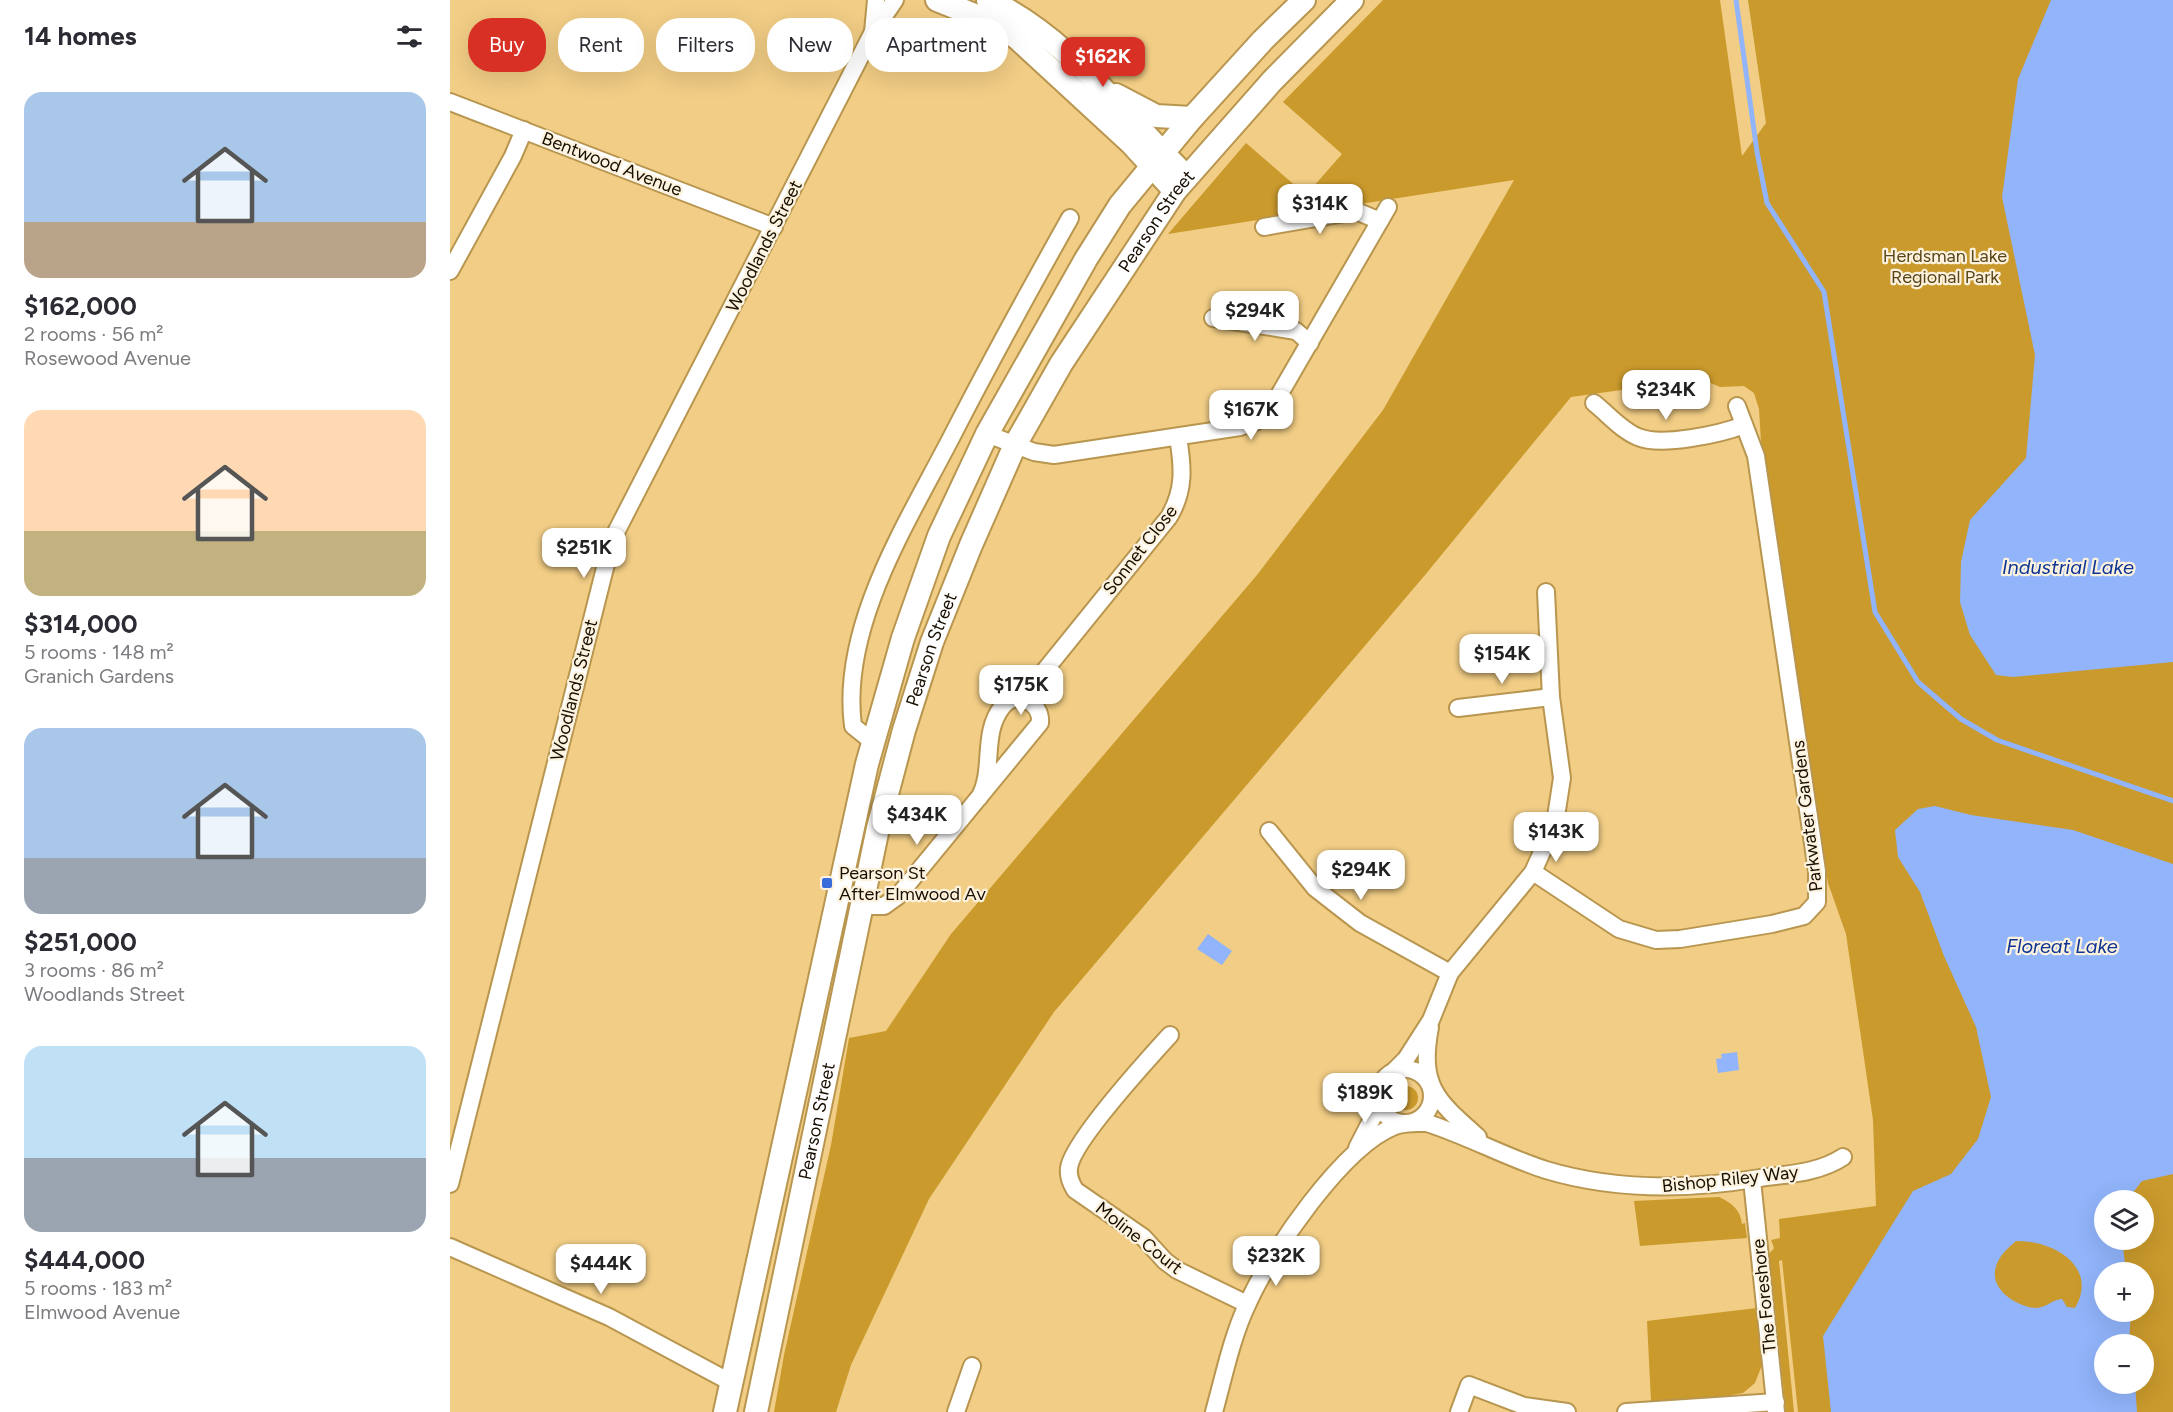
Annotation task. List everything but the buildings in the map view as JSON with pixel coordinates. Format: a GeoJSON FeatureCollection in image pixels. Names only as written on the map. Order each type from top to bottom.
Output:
{"type":"FeatureCollection","features":[{"type":"Feature","properties":{"kind":"main road"},"geometry":{"type":"LineString","coordinates":[[937,0],[999,8],[1044,34],[1097,84],[1156,160],[1181,184]]}},
{"type":"Feature","properties":{"kind":"main road","name":"Pearson Street"},"geometry":{"type":"LineString","coordinates":[[725,1412],[873,742],[903,638],[939,536],[987,434],[1086,259],[1120,205],[1192,118],[1263,40],[1304,0]]}},
{"type":"Feature","properties":{"kind":"main road","name":"Pearson Street"},"geometry":{"type":"LineString","coordinates":[[756,1412],[861,906],[878,828],[904,730],[932,642],[1015,445],[1061,364],[1181,184],[1272,81],[1352,0]]}},
{"type":"Feature","properties":{"kind":"main road"},"geometry":{"type":"LineString","coordinates":[[999,8],[1034,52],[1132,144],[1156,160]]}},
{"type":"Feature","properties":{"kind":"main road"},"geometry":{"type":"LineString","coordinates":[[1097,84],[1156,116],[1192,118]]}},
{"type":"Feature","properties":{"kind":"street","name":"Woodlands Street"},"geometry":{"type":"LineString","coordinates":[[874,18],[876,0]]}},
{"type":"Feature","properties":{"kind":"street","name":"Woodlands Street"},"geometry":{"type":"LineString","coordinates":[[883,18],[895,0]]}},
{"type":"Feature","properties":{"kind":"street","name":"Woodlands Street"},"geometry":{"type":"LineString","coordinates":[[450,1184],[612,540],[865,48]]}},
{"type":"Feature","properties":{"kind":"street","name":"Bentwood Avenue"},"geometry":{"type":"LineString","coordinates":[[450,102],[774,227]]}},
{"type":"Feature","properties":{"kind":"street"},"geometry":{"type":"LineString","coordinates":[[450,271],[513,156],[524,130]]}},
{"type":"Feature","properties":{"kind":"street"},"geometry":{"type":"LineString","coordinates":[[987,434],[1034,452],[1060,454],[1178,437],[1257,421],[1271,409],[1384,214],[1356,211],[1264,227]]}},
{"type":"Feature","properties":{"kind":"street"},"geometry":{"type":"LineString","coordinates":[[873,742],[853,726],[850,700],[855,662],[868,609],[892,551],[1016,314],[1070,218]]}},
{"type":"Feature","properties":{"kind":"street"},"geometry":{"type":"LineString","coordinates":[[1213,318],[1296,331],[1310,343]]}},
{"type":"Feature","properties":{"kind":"street"},"geometry":{"type":"LineString","coordinates":[[1594,403],[1625,429],[1640,438],[1683,438],[1727,431],[1744,425]]}},
{"type":"Feature","properties":{"kind":"street","name":"Parkwater Gardens"},"geometry":{"type":"LineString","coordinates":[[1533,872],[1618,929],[1656,940],[1680,939],[1794,920],[1812,910],[1817,902],[1817,871],[1756,456],[1737,406]]}},
{"type":"Feature","properties":{"kind":"street","name":"Sonnet Close"},"geometry":{"type":"LineString","coordinates":[[1029,690],[1177,503],[1182,482],[1178,437]]}},
{"type":"Feature","properties":{"kind":"street"},"geometry":{"type":"LineString","coordinates":[[1214,1412],[1247,1304],[1281,1243],[1362,1141],[1375,1113],[1379,1090],[1406,1059],[1431,1020],[1450,974],[1533,872],[1555,823],[1560,802],[1560,760],[1551,697],[1546,592]]}},
{"type":"Feature","properties":{"kind":"street"},"geometry":{"type":"LineString","coordinates":[[861,906],[884,906],[898,896],[979,798],[1040,723],[1037,708],[1030,698],[1029,690],[1001,708],[988,743],[986,783],[979,798]]}},
{"type":"Feature","properties":{"kind":"street"},"geometry":{"type":"LineString","coordinates":[[1458,708],[1551,697]]}},
{"type":"Feature","properties":{"kind":"street"},"geometry":{"type":"LineString","coordinates":[[1012,699],[1024,699],[1037,708]]}},
{"type":"Feature","properties":{"kind":"street"},"geometry":{"type":"LineString","coordinates":[[988,743],[996,757],[1005,757],[1018,750]]}},
{"type":"Feature","properties":{"kind":"street"},"geometry":{"type":"LineString","coordinates":[[1269,831],[1296,868],[1315,888],[1360,922],[1450,974]]}},
{"type":"Feature","properties":{"kind":"street"},"geometry":{"type":"LineString","coordinates":[[1344,1166],[1377,1137],[1394,1127],[1421,1118],[1428,1111],[1431,1104],[1427,1044],[1431,1020]]}},
{"type":"Feature","properties":{"kind":"street","name":"Moline Court"},"geometry":{"type":"LineString","coordinates":[[1170,1035],[1127,1083],[1077,1150],[1069,1167],[1070,1180],[1075,1190],[1143,1237],[1171,1266],[1198,1282],[1247,1304]]}},
{"type":"Feature","properties":{"kind":"street"},"geometry":{"type":"LineString","coordinates":[[1389,1076],[1396,1071],[1412,1071],[1426,1080],[1453,1115],[1488,1146]]}},
{"type":"Feature","properties":{"kind":"street"},"geometry":{"type":"LineString","coordinates":[[1379,1090],[1378,1100],[1387,1116],[1395,1121],[1408,1123]]}},
{"type":"Feature","properties":{"kind":"street","name":"Bishop Riley Way"},"geometry":{"type":"LineString","coordinates":[[1408,1123],[1426,1123],[1547,1170],[1620,1185],[1662,1188],[1752,1180],[1830,1166],[1843,1157]]}},
{"type":"Feature","properties":{"kind":"street","name":"The Foreshore"},"geometry":{"type":"LineString","coordinates":[[1752,1180],[1776,1407]]}},
{"type":"Feature","properties":{"kind":"street"},"geometry":{"type":"LineString","coordinates":[[450,1247],[609,1317],[732,1383]]}},
{"type":"Feature","properties":{"kind":"street"},"geometry":{"type":"LineString","coordinates":[[956,1412],[972,1366]]}},
{"type":"Feature","properties":{"kind":"street"},"geometry":{"type":"LineString","coordinates":[[1459,1412],[1469,1385],[1524,1406],[1567,1412]]}},
{"type":"Feature","properties":{"kind":"street"},"geometry":{"type":"LineString","coordinates":[[1626,1412],[1776,1407]]}},
{"type":"Feature","properties":{"kind":"green space","name":"Herdsman Lake Regional Park"},"geometry":{"type":"Polygon","coordinates":[[[1383,0],[1720,0],[1742,156],[1766,123],[1748,0],[2173,0],[2173,1412],[1798,1412],[1782,1260],[1779,1261],[1794,1412],[1786,1412],[1769,1254],[1774,1248],[1771,1240],[1780,1238],[1779,1219],[1876,1206],[1873,1120],[1846,934],[1828,883],[1761,442],[1759,409],[1754,393],[1744,386],[1720,387],[1701,379],[1571,397],[1425,575],[1054,1012],[929,1199],[851,1365],[836,1412],[774,1412],[784,1355],[831,1145],[849,1038],[886,1031],[951,934],[1257,575],[1383,410],[1514,180],[1168,234],[1246,143],[1306,195],[1342,154],[1283,102],[1383,0]]]}},
{"type":"Feature","properties":{"kind":"green space"},"geometry":{"type":"Polygon","coordinates":[[[1406,1086],[1415,1089],[1418,1098],[1415,1107],[1406,1110],[1397,1107],[1394,1098],[1397,1089],[1406,1086]]]}},
{"type":"Feature","properties":{"kind":"green space"},"geometry":{"type":"Polygon","coordinates":[[[1719,1197],[1737,1210],[1742,1224],[1745,1223],[1747,1238],[1640,1246],[1634,1201],[1719,1197]]]}},
{"type":"Feature","properties":{"kind":"green space"},"geometry":{"type":"Polygon","coordinates":[[[1757,1308],[1762,1365],[1755,1383],[1743,1393],[1651,1401],[1647,1321],[1757,1308]]]}},
{"type":"Feature","properties":{"kind":"water","name":"Industrial Lake"},"geometry":{"type":"Polygon","coordinates":[[[2051,0],[2173,0],[2173,662],[2013,677],[1996,675],[1970,635],[1960,602],[1961,562],[1970,520],[2026,458],[2035,355],[2002,197],[2018,79],[2051,0]]]}},
{"type":"Feature","properties":{"kind":"water","name":"Floreat Lake"},"geometry":{"type":"Polygon","coordinates":[[[1935,806],[1971,815],[2073,830],[2173,864],[2173,1174],[2142,1181],[2135,1190],[2094,1190],[2094,1250],[2123,1250],[2125,1262],[2094,1262],[2094,1322],[2130,1322],[2130,1334],[2094,1334],[2094,1394],[2136,1394],[2137,1412],[1831,1412],[1823,1336],[1913,1191],[1951,1174],[1978,1139],[1991,1097],[1976,1027],[1944,956],[1920,892],[1898,857],[1895,830],[1918,809],[1935,806]],[[2016,1241],[1998,1262],[1995,1278],[1998,1285],[2008,1297],[2022,1305],[2040,1308],[2062,1299],[2067,1307],[2075,1308],[2081,1293],[2081,1280],[2077,1269],[2069,1259],[2045,1245],[2016,1241]]]}},
{"type":"Feature","properties":{"kind":"water"},"geometry":{"type":"Polygon","coordinates":[[[1208,934],[1232,951],[1222,965],[1197,949],[1208,934]]]}},
{"type":"Feature","properties":{"kind":"water"},"geometry":{"type":"Polygon","coordinates":[[[1737,1052],[1739,1070],[1718,1073],[1716,1059],[1722,1058],[1721,1054],[1737,1052]]]}},
{"type":"Feature","properties":{"kind":"waterway"},"geometry":{"type":"LineString","coordinates":[[1736,0],[1757,152],[1767,203],[1824,292],[1875,612],[1918,682],[1961,719],[1997,740],[2173,801]]}},
{"type":"Feature","properties":{"kind":"place","name":"Pearson St After Elmwood Av"},"geometry":{"type":"Point","coordinates":[827,883]}}]}
